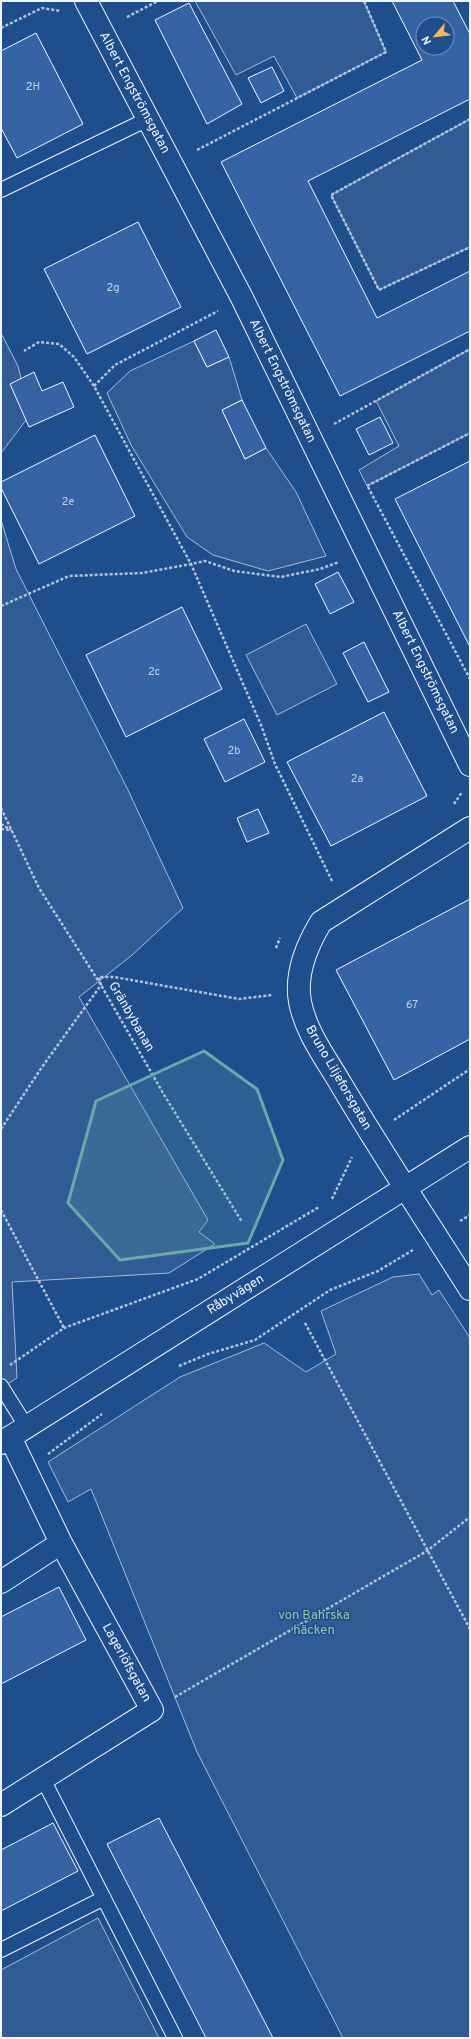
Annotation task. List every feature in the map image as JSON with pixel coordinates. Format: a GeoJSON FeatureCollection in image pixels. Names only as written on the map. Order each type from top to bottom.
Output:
{"type":"FeatureCollection","features":[{"type":"Feature","properties":{"kind":"street","name":"Albert Engströmsgatan"},"geometry":{"type":"LineString","coordinates":[[86,1],[242,298],[470,765]]}},
{"type":"Feature","properties":{"kind":"street","name":"Bruno Liljeforsgatan"},"geometry":{"type":"LineString","coordinates":[[470,828],[321,922],[310,939],[303,961],[300,1001],[306,1023],[374,1139],[470,1289]]}},
{"type":"Feature","properties":{"kind":"street","name":"Råbyvägen"},"geometry":{"type":"LineString","coordinates":[[13,1435],[470,1147]]}},
{"type":"Feature","properties":{"kind":"street","name":"Lagerlöfsgatan"},"geometry":{"type":"LineString","coordinates":[[1,1805],[152,1710],[61,1543],[26,1470],[13,1435]]}},
{"type":"Feature","properties":{"kind":"street"},"geometry":{"type":"LineString","coordinates":[[1,1582],[61,1543]]}},
{"type":"Feature","properties":{"kind":"lane"},"geometry":{"type":"LineString","coordinates":[[1,190],[148,119]]}},
{"type":"Feature","properties":{"kind":"lane"},"geometry":{"type":"LineString","coordinates":[[1,1386],[13,1435]]}},
{"type":"Feature","properties":{"kind":"lane"},"geometry":{"type":"LineString","coordinates":[[43,1779],[175,2038]]}},
{"type":"Feature","properties":{"kind":"lane"},"geometry":{"type":"LineString","coordinates":[[1,1950],[104,1898]]}},
{"type":"Feature","properties":{"kind":"path"},"geometry":{"type":"LineString","coordinates":[[127,16],[158,1]]}},
{"type":"Feature","properties":{"kind":"path"},"geometry":{"type":"LineString","coordinates":[[195,151],[386,52],[364,1]]}},
{"type":"Feature","properties":{"kind":"path"},"geometry":{"type":"LineString","coordinates":[[470,120],[332,195],[379,290],[470,246]]}},
{"type":"Feature","properties":{"kind":"path"},"geometry":{"type":"LineString","coordinates":[[94,386],[115,365],[242,298]]}},
{"type":"Feature","properties":{"kind":"path"},"geometry":{"type":"LineString","coordinates":[[24,351],[40,342],[59,344],[74,357],[94,386],[191,564],[261,725],[275,764],[333,883]]}},
{"type":"Feature","properties":{"kind":"path"},"geometry":{"type":"LineString","coordinates":[[334,424],[470,349]]}},
{"type":"Feature","properties":{"kind":"path"},"geometry":{"type":"LineString","coordinates":[[367,486],[470,433]]}},
{"type":"Feature","properties":{"kind":"path"},"geometry":{"type":"LineString","coordinates":[[1,606],[69,576],[142,573],[205,561],[234,571],[280,577],[320,569],[366,552]]}},
{"type":"Feature","properties":{"kind":"path"},"geometry":{"type":"LineString","coordinates":[[451,809],[462,792],[466,790]]}},
{"type":"Feature","properties":{"kind":"path","name":"Gränbybanan"},"geometry":{"type":"LineString","coordinates":[[1,808],[39,888],[101,985],[163,1093],[242,1222]]}},
{"type":"Feature","properties":{"kind":"path"},"geometry":{"type":"LineString","coordinates":[[1,824],[12,831]]}},
{"type":"Feature","properties":{"kind":"path"},"geometry":{"type":"LineString","coordinates":[[1,829],[12,831]]}},
{"type":"Feature","properties":{"kind":"path"},"geometry":{"type":"LineString","coordinates":[[276,950],[277,942],[282,936]]}},
{"type":"Feature","properties":{"kind":"path"},"geometry":{"type":"LineString","coordinates":[[1,1129],[42,1066],[101,985],[99,977],[114,977],[239,998],[274,995]]}},
{"type":"Feature","properties":{"kind":"path"},"geometry":{"type":"LineString","coordinates":[[273,987],[275,1001]]}},
{"type":"Feature","properties":{"kind":"path"},"geometry":{"type":"LineString","coordinates":[[327,1202],[333,1198],[353,1153],[374,1139],[396,1118],[470,1069]]}},
{"type":"Feature","properties":{"kind":"path"},"geometry":{"type":"LineString","coordinates":[[7,1367],[64,1328],[198,1279],[320,1206]]}},
{"type":"Feature","properties":{"kind":"path"},"geometry":{"type":"LineString","coordinates":[[1,1210],[64,1328]]}},
{"type":"Feature","properties":{"kind":"path"},"geometry":{"type":"LineString","coordinates":[[175,1368],[208,1354],[255,1340],[330,1290],[378,1271],[470,1215]]}},
{"type":"Feature","properties":{"kind":"path"},"geometry":{"type":"LineString","coordinates":[[305,1323],[470,1629]]}},
{"type":"Feature","properties":{"kind":"path"},"geometry":{"type":"LineString","coordinates":[[26,1470],[105,1413]]}},
{"type":"Feature","properties":{"kind":"path"},"geometry":{"type":"LineString","coordinates":[[152,1710],[427,1551],[470,1518]]}},
{"type":"Feature","properties":{"kind":"highlighted area"},"geometry":{"type":"Polygon","coordinates":[[[204,1051],[257,1089],[283,1160],[248,1243],[120,1260],[68,1203],[96,1101],[204,1051]]]}},
{"type":"Feature","properties":{"kind":"shaded area"},"geometry":{"type":"Polygon","coordinates":[[[195,1],[364,1],[386,52],[297,98],[274,56],[236,75],[195,1]]]}},
{"type":"Feature","properties":{"kind":"shaded area"},"geometry":{"type":"Polygon","coordinates":[[[470,119],[470,247],[379,290],[331,195],[470,119]]]}},
{"type":"Feature","properties":{"kind":"shaded area"},"geometry":{"type":"Polygon","coordinates":[[[1,333],[18,366],[30,415],[1,453],[1,333]]]}},
{"type":"Feature","properties":{"kind":"shaded area"},"geometry":{"type":"Polygon","coordinates":[[[194,341],[207,367],[229,357],[242,400],[222,410],[245,459],[266,448],[296,492],[326,556],[268,571],[213,555],[187,537],[131,445],[107,393],[130,371],[194,341]]]}},
{"type":"Feature","properties":{"kind":"shaded area"},"geometry":{"type":"Polygon","coordinates":[[[470,349],[470,433],[367,486],[359,470],[399,446],[376,401],[470,349]]]}},
{"type":"Feature","properties":{"kind":"shaded area"},"geometry":{"type":"Polygon","coordinates":[[[1,520],[16,569],[128,790],[183,908],[131,956],[79,997],[208,1220],[199,1232],[215,1244],[169,1273],[12,1282],[17,1378],[1,1388],[1,520]]]}},
{"type":"Feature","properties":{"kind":"shaded area"},"geometry":{"type":"Polygon","coordinates":[[[306,624],[337,684],[277,715],[246,655],[306,624]]]}},
{"type":"Feature","properties":{"kind":"shaded area","name":"von Bahrska häcken"},"geometry":{"type":"Polygon","coordinates":[[[419,1274],[432,1295],[439,1290],[470,1338],[470,2038],[343,2038],[197,1752],[91,1489],[68,1502],[48,1462],[180,1377],[264,1343],[306,1372],[336,1354],[321,1311],[393,1277],[419,1274]]]}},
{"type":"Feature","properties":{"kind":"shaded area"},"geometry":{"type":"Polygon","coordinates":[[[98,1918],[159,2038],[1,2038],[1,1970],[98,1918]]]}},
{"type":"Feature","properties":{"kind":"building"},"geometry":{"type":"Polygon","coordinates":[[[392,1],[453,1],[470,34],[470,99],[308,181],[377,318],[470,271],[470,331],[340,396],[221,162],[422,60],[420,56],[455,56],[455,16],[415,16],[415,46],[392,1]]]}},
{"type":"Feature","properties":{"kind":"building"},"geometry":{"type":"Polygon","coordinates":[[[189,3],[242,104],[207,124],[155,20],[189,3]]]}},
{"type":"Feature","properties":{"kind":"building"},"geometry":{"type":"Polygon","coordinates":[[[36,33],[83,124],[17,158],[1,128],[1,51],[36,33]]]}},
{"type":"Feature","properties":{"kind":"building"},"geometry":{"type":"Polygon","coordinates":[[[272,67],[284,91],[261,103],[248,78],[272,67]]]}},
{"type":"Feature","properties":{"kind":"building"},"geometry":{"type":"Polygon","coordinates":[[[138,222],[181,307],[87,354],[44,269],[138,222]]]}},
{"type":"Feature","properties":{"kind":"building"},"geometry":{"type":"Polygon","coordinates":[[[216,330],[229,357],[207,367],[194,341],[216,330]]]}},
{"type":"Feature","properties":{"kind":"building"},"geometry":{"type":"Polygon","coordinates":[[[34,372],[42,391],[63,382],[74,407],[29,427],[10,384],[34,372]]]}},
{"type":"Feature","properties":{"kind":"building"},"geometry":{"type":"Polygon","coordinates":[[[242,400],[266,448],[245,459],[222,410],[242,400]]]}},
{"type":"Feature","properties":{"kind":"building"},"geometry":{"type":"Polygon","coordinates":[[[380,417],[393,443],[369,455],[356,429],[380,417]]]}},
{"type":"Feature","properties":{"kind":"building"},"geometry":{"type":"Polygon","coordinates":[[[95,435],[135,516],[39,564],[1,488],[1,482],[95,435]]]}},
{"type":"Feature","properties":{"kind":"building"},"geometry":{"type":"Polygon","coordinates":[[[470,461],[470,647],[395,499],[470,461]]]}},
{"type":"Feature","properties":{"kind":"building"},"geometry":{"type":"Polygon","coordinates":[[[338,572],[354,602],[330,614],[315,584],[338,572]]]}},
{"type":"Feature","properties":{"kind":"building"},"geometry":{"type":"Polygon","coordinates":[[[182,607],[222,689],[126,737],[86,655],[182,607]]]}},
{"type":"Feature","properties":{"kind":"building"},"geometry":{"type":"Polygon","coordinates":[[[364,642],[389,692],[368,702],[343,653],[364,642]]]}},
{"type":"Feature","properties":{"kind":"building"},"geometry":{"type":"Polygon","coordinates":[[[384,712],[427,796],[331,846],[287,762],[384,712]]]}},
{"type":"Feature","properties":{"kind":"building"},"geometry":{"type":"Polygon","coordinates":[[[244,719],[265,762],[225,782],[204,739],[244,719]]]}},
{"type":"Feature","properties":{"kind":"building"},"geometry":{"type":"Polygon","coordinates":[[[258,809],[269,833],[247,842],[237,818],[258,809]]]}},
{"type":"Feature","properties":{"kind":"building"},"geometry":{"type":"Polygon","coordinates":[[[470,899],[470,1039],[394,1080],[336,970],[470,899]]]}},
{"type":"Feature","properties":{"kind":"building"},"geometry":{"type":"Polygon","coordinates":[[[59,1587],[86,1640],[1,1684],[1,1617],[59,1587]]]}},
{"type":"Feature","properties":{"kind":"building"},"geometry":{"type":"Polygon","coordinates":[[[159,1818],[273,2038],[206,2038],[107,1844],[159,1818]]]}},
{"type":"Feature","properties":{"kind":"building"},"geometry":{"type":"Polygon","coordinates":[[[53,1823],[78,1871],[1,1911],[1,1850],[53,1823]]]}}]}
